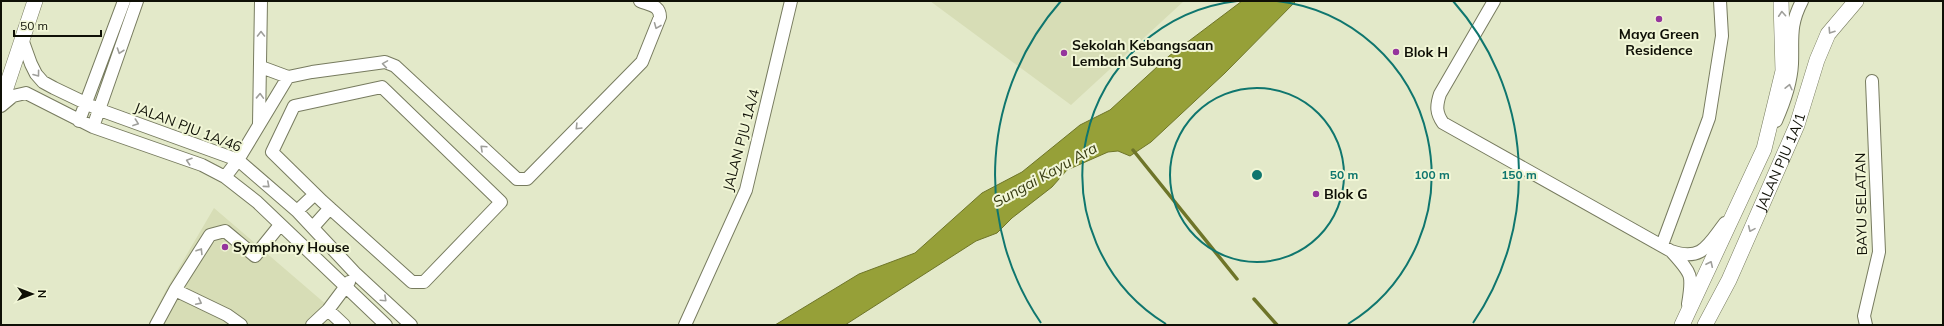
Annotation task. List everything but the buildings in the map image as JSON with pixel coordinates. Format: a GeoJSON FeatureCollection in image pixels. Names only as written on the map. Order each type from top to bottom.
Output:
{"type":"FeatureCollection","features":[{"type":"Feature","properties":{"kind":"main road"},"geometry":{"type":"LineString","coordinates":[[1,105],[35,1]]}},
{"type":"Feature","properties":{"kind":"main road","name":"JALAN PJU 1A/1"},"geometry":{"type":"LineString","coordinates":[[1683,322],[1764,149],[1783,71],[1781,1]]}},
{"type":"Feature","properties":{"kind":"main road","name":"JALAN PJU 1A/1"},"geometry":{"type":"LineString","coordinates":[[1705,325],[1729,280],[1797,125],[1817,60],[1828,34],[1856,1]]}},
{"type":"Feature","properties":{"kind":"street"},"geometry":{"type":"LineString","coordinates":[[79,121],[124,1]]}},
{"type":"Feature","properties":{"kind":"street"},"geometry":{"type":"LineString","coordinates":[[93,127],[137,1]]}},
{"type":"Feature","properties":{"kind":"street"},"geometry":{"type":"LineString","coordinates":[[259,124],[261,1]]}},
{"type":"Feature","properties":{"kind":"street"},"geometry":{"type":"LineString","coordinates":[[261,67],[288,77],[312,72],[385,62],[395,66],[516,180],[523,180],[527,179],[642,62],[660,17],[660,11],[657,7],[640,1]]}},
{"type":"Feature","properties":{"kind":"street","name":"JALAN PJU 1A/4"},"geometry":{"type":"LineString","coordinates":[[685,325],[746,190],[791,1]]}},
{"type":"Feature","properties":{"kind":"street"},"geometry":{"type":"LineString","coordinates":[[1494,1],[1440,94],[1437,105],[1438,116],[1443,123],[1667,248],[1683,255],[1696,255],[1705,249],[1736,208]]}},
{"type":"Feature","properties":{"kind":"street"},"geometry":{"type":"LineString","coordinates":[[1667,248],[1709,118],[1722,36],[1720,1]]}},
{"type":"Feature","properties":{"kind":"street"},"geometry":{"type":"LineString","coordinates":[[1764,149],[1789,88],[1792,65],[1792,31],[1794,16],[1802,1]]}},
{"type":"Feature","properties":{"kind":"street","name":"JALAN PJU 1A/46"},"geometry":{"type":"LineString","coordinates":[[22,39],[30,64],[43,82],[100,110],[238,160],[297,211],[356,274],[411,325]]}},
{"type":"Feature","properties":{"kind":"street"},"geometry":{"type":"LineString","coordinates":[[225,177],[238,160],[288,77]]}},
{"type":"Feature","properties":{"kind":"street","name":"BAYU SELATAN"},"geometry":{"type":"LineString","coordinates":[[1866,325],[1864,316],[1879,252],[1872,81]]}},
{"type":"Feature","properties":{"kind":"street"},"geometry":{"type":"LineString","coordinates":[[382,87],[502,202],[424,282],[412,282],[315,194],[272,152],[294,106],[382,87]]}},
{"type":"Feature","properties":{"kind":"street"},"geometry":{"type":"LineString","coordinates":[[1,105],[13,96],[26,94],[93,127],[202,165],[225,177],[257,202],[344,287],[386,325]]}},
{"type":"Feature","properties":{"kind":"street"},"geometry":{"type":"LineString","coordinates":[[297,211],[315,194]]}},
{"type":"Feature","properties":{"kind":"street"},"geometry":{"type":"LineString","coordinates":[[313,227],[330,208]]}},
{"type":"Feature","properties":{"kind":"street"},"geometry":{"type":"LineString","coordinates":[[156,325],[175,290],[210,235],[225,231],[255,256],[280,224]]}},
{"type":"Feature","properties":{"kind":"street"},"geometry":{"type":"LineString","coordinates":[[1667,248],[1690,272],[1692,283],[1683,322]]}},
{"type":"Feature","properties":{"kind":"street"},"geometry":{"type":"LineString","coordinates":[[312,325],[328,310],[344,287],[356,274]]}},
{"type":"Feature","properties":{"kind":"street"},"geometry":{"type":"LineString","coordinates":[[175,290],[226,315],[241,325]]}},
{"type":"Feature","properties":{"kind":"street"},"geometry":{"type":"LineString","coordinates":[[328,310],[344,325]]}},
{"type":"Feature","properties":{"kind":"shaded area","name":"Sekolah Kebangsaan Lembah Subang"},"geometry":{"type":"Polygon","coordinates":[[[930,1],[1184,1],[1071,105],[930,1]]]}},
{"type":"Feature","properties":{"kind":"shaded area"},"geometry":{"type":"Polygon","coordinates":[[[214,208],[350,325],[148,325],[166,290],[214,208]]]}},
{"type":"Feature","properties":{"kind":"water","name":"Sungai Kayu Ara"},"geometry":{"type":"Polygon","coordinates":[[[1242,1],[1296,1],[1225,73],[1151,142],[1130,156],[1118,151],[1108,152],[1067,170],[1052,187],[1012,218],[997,233],[976,241],[845,325],[775,325],[859,274],[915,253],[982,193],[1022,172],[1080,125],[1110,110],[1169,56],[1242,1]]]}},
{"type":"Feature","properties":{"kind":"waterway"},"geometry":{"type":"LineString","coordinates":[[1133,150],[1237,279]]}},
{"type":"Feature","properties":{"kind":"waterway"},"geometry":{"type":"LineString","coordinates":[[1254,299],[1277,325]]}},
{"type":"Feature","properties":{"kind":"place","name":"Maya Green Residence"},"geometry":{"type":"Point","coordinates":[1659,19]}},
{"type":"Feature","properties":{"kind":"place","name":"Blok H"},"geometry":{"type":"Point","coordinates":[1396,52]}},
{"type":"Feature","properties":{"kind":"place","name":"Sekolah Kebangsaan Lembah Subang"},"geometry":{"type":"Point","coordinates":[1064,53]}},
{"type":"Feature","properties":{"kind":"place","name":"Blok G"},"geometry":{"type":"Point","coordinates":[1316,194]}},
{"type":"Feature","properties":{"kind":"place","name":"Symphony House"},"geometry":{"type":"Point","coordinates":[225,247]}}]}
